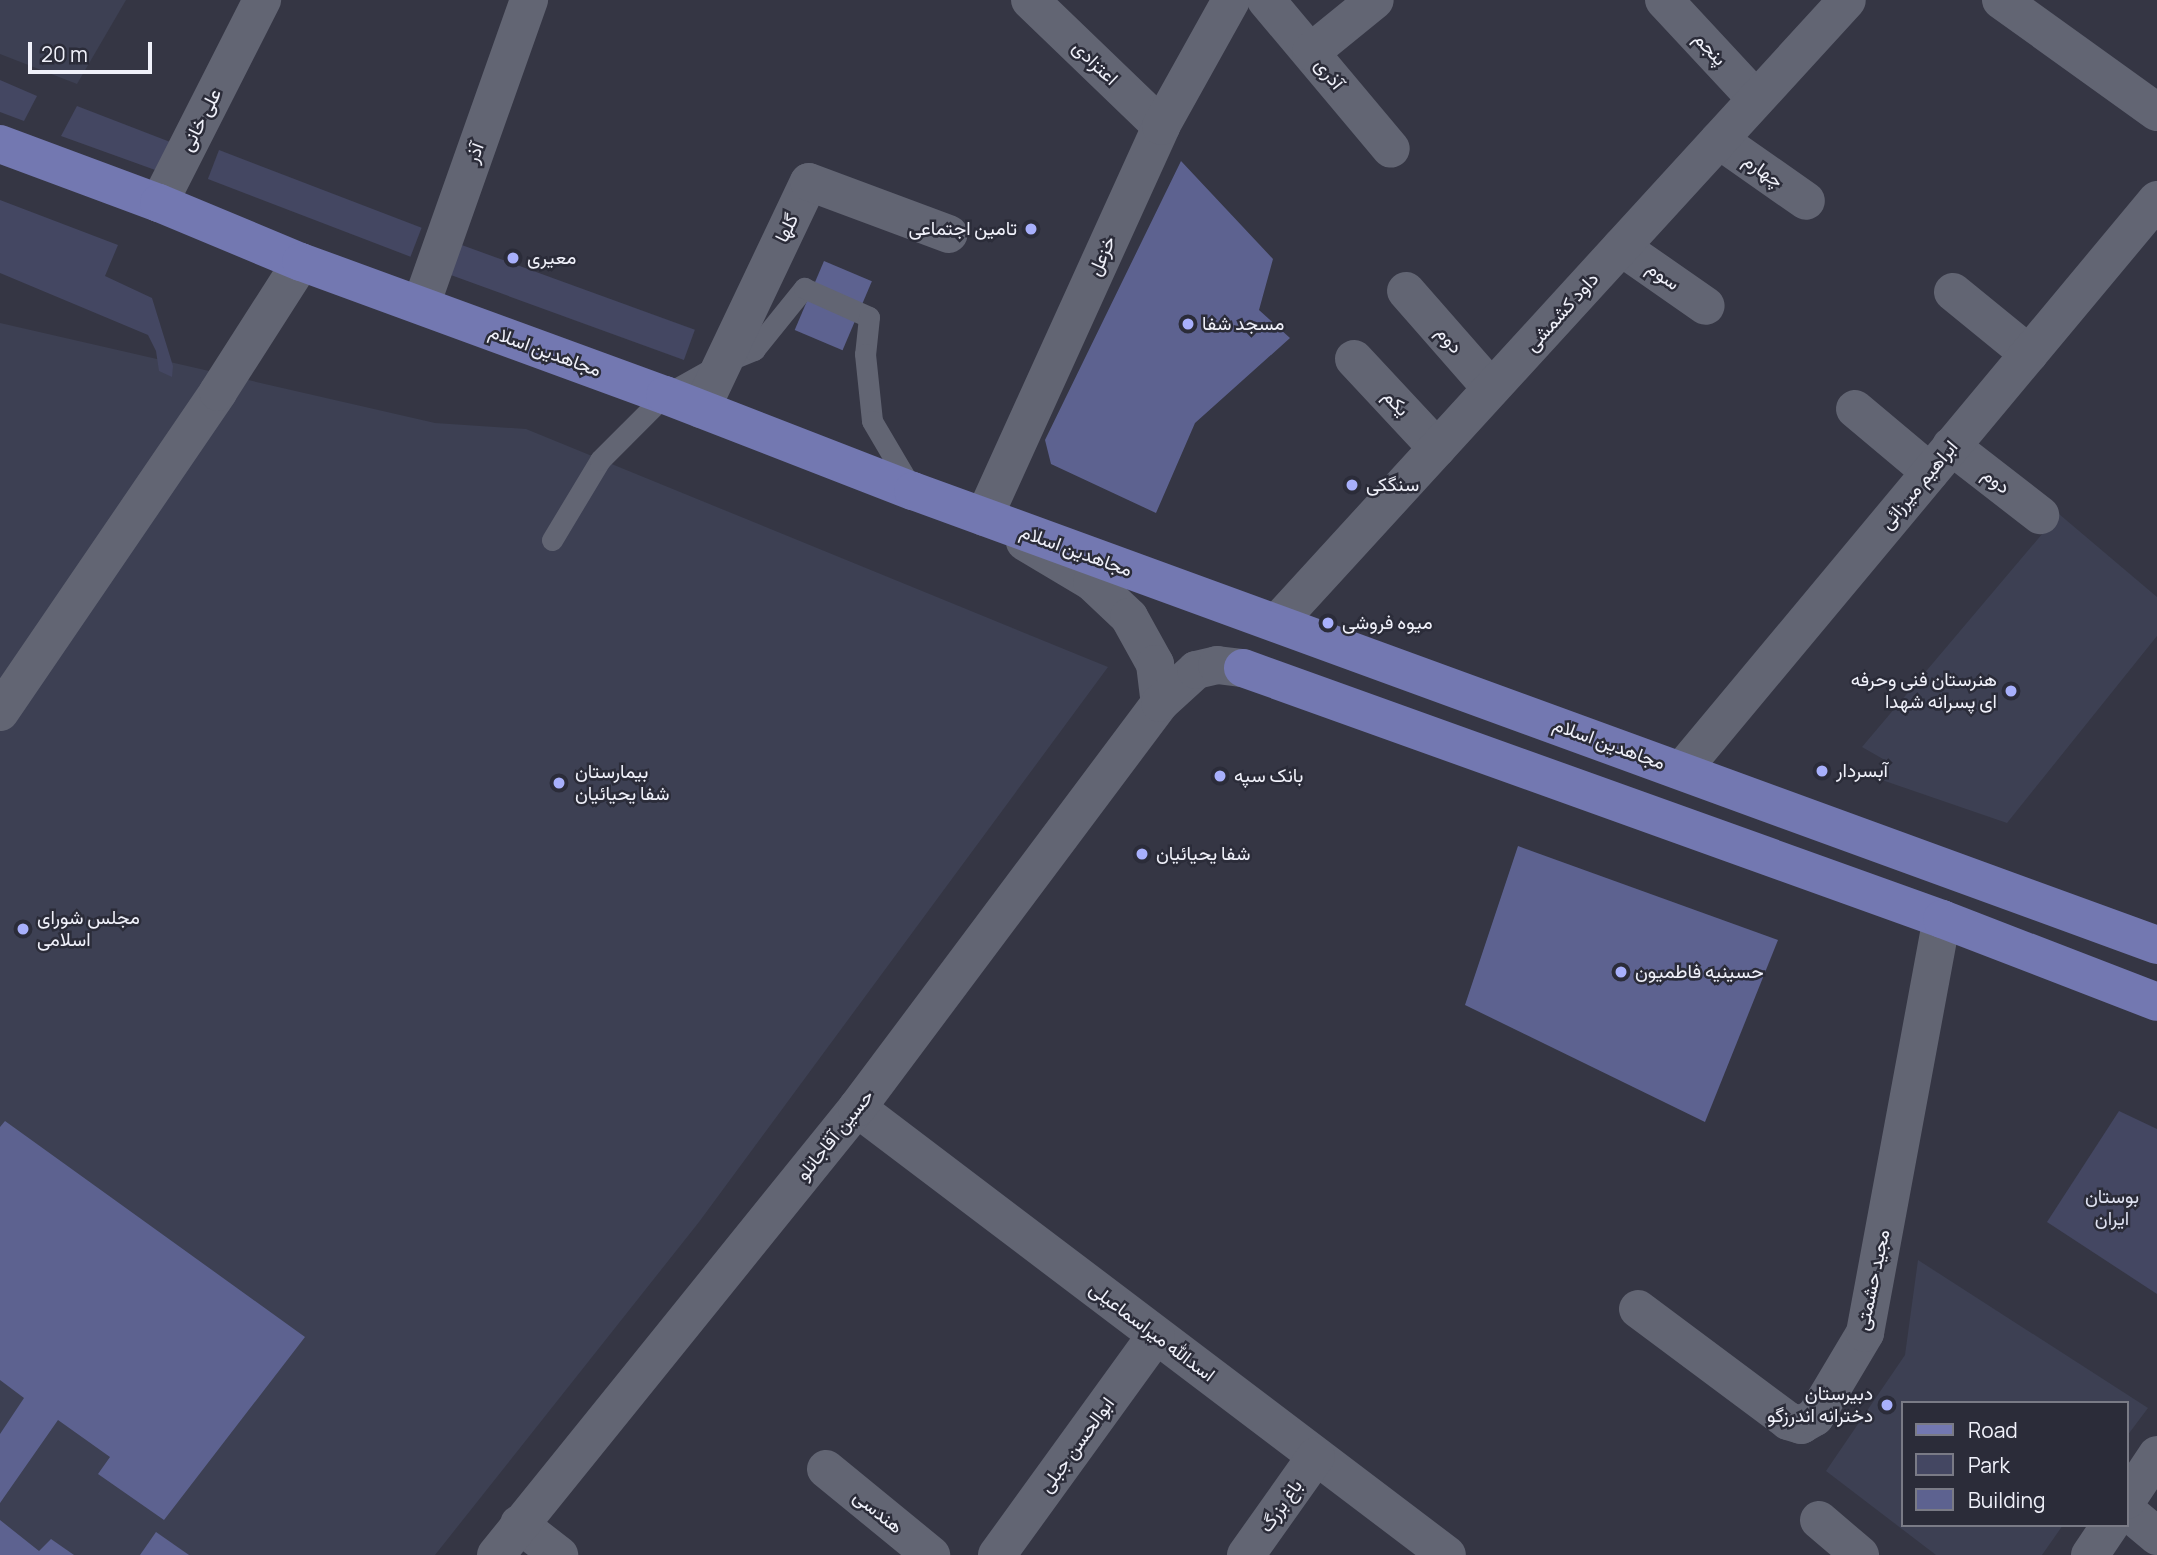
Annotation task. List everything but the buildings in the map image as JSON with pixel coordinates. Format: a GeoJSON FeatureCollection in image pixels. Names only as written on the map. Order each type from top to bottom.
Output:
{"type":"FeatureCollection","features":[{"type":"Feature","properties":{"kind":"main road","name":"مجاهدین اسلام"},"geometry":{"type":"LineString","coordinates":[[0,144],[159,203],[301,262],[665,395],[913,491],[2157,945]]}},
{"type":"Feature","properties":{"kind":"main road"},"geometry":{"type":"LineString","coordinates":[[1243,668],[1942,919],[2157,1002]]}},
{"type":"Feature","properties":{"kind":"street","name":"علی خانی"},"geometry":{"type":"LineString","coordinates":[[159,203],[262,0]]}},
{"type":"Feature","properties":{"kind":"street","name":"آذر"},"geometry":{"type":"LineString","coordinates":[[421,305],[529,0]]}},
{"type":"Feature","properties":{"kind":"street","name":"اعتزادی"},"geometry":{"type":"LineString","coordinates":[[1030,0],[1161,126]]}},
{"type":"Feature","properties":{"kind":"street","name":"خزعل"},"geometry":{"type":"LineString","coordinates":[[984,517],[1161,126],[1231,0]]}},
{"type":"Feature","properties":{"kind":"street","name":"آذری"},"geometry":{"type":"LineString","coordinates":[[1266,0],[1391,149]]}},
{"type":"Feature","properties":{"kind":"street"},"geometry":{"type":"LineString","coordinates":[[1311,52],[1376,0]]}},
{"type":"Feature","properties":{"kind":"street","name":"پنجم"},"geometry":{"type":"LineString","coordinates":[[1664,0],[1756,99]]}},
{"type":"Feature","properties":{"kind":"street","name":"داود کشمشی"},"geometry":{"type":"LineString","coordinates":[[1276,624],[1847,0]]}},
{"type":"Feature","properties":{"kind":"street"},"geometry":{"type":"LineString","coordinates":[[2001,0],[2157,112]]}},
{"type":"Feature","properties":{"kind":"street","name":"چهارم"},"geometry":{"type":"LineString","coordinates":[[1719,140],[1806,201]]}},
{"type":"Feature","properties":{"kind":"street","name":"گلها"},"geometry":{"type":"LineString","coordinates":[[701,409],[809,182],[949,234]]}},
{"type":"Feature","properties":{"kind":"street","name":"ابراهیم میرزائی"},"geometry":{"type":"LineString","coordinates":[[1682,770],[2157,200]]}},
{"type":"Feature","properties":{"kind":"street","name":"سوم"},"geometry":{"type":"LineString","coordinates":[[1621,247],[1706,306]]}},
{"type":"Feature","properties":{"kind":"street"},"geometry":{"type":"LineString","coordinates":[[0,712],[218,392],[301,262]]}},
{"type":"Feature","properties":{"kind":"street","name":"دوم"},"geometry":{"type":"LineString","coordinates":[[1406,291],[1491,388]]}},
{"type":"Feature","properties":{"kind":"street"},"geometry":{"type":"LineString","coordinates":[[1953,292],[2029,354]]}},
{"type":"Feature","properties":{"kind":"street","name":"یکم"},"geometry":{"type":"LineString","coordinates":[[1354,359],[1437,448]]}},
{"type":"Feature","properties":{"kind":"street"},"geometry":{"type":"LineString","coordinates":[[1855,408],[1941,459]]}},
{"type":"Feature","properties":{"kind":"street","name":"دوم"},"geometry":{"type":"LineString","coordinates":[[1941,459],[2040,515]]}},
{"type":"Feature","properties":{"kind":"street"},"geometry":{"type":"LineString","coordinates":[[984,517],[1092,582],[1129,617],[1155,664],[1160,703]]}},
{"type":"Feature","properties":{"kind":"street","name":"حسین آقاجانلو"},"geometry":{"type":"LineString","coordinates":[[496,1555],[857,1108],[1160,703],[1196,670],[1217,664],[1243,668]]}},
{"type":"Feature","properties":{"kind":"street","name":"مجید حشمتی"},"geometry":{"type":"LineString","coordinates":[[1638,1309],[1788,1421],[1801,1425],[1815,1418],[1865,1333],[1942,919]]}},
{"type":"Feature","properties":{"kind":"street","name":"اسدالله میراسماعیلی"},"geometry":{"type":"LineString","coordinates":[[857,1108],[1447,1555]]}},
{"type":"Feature","properties":{"kind":"street","name":"ابوالحسن جبلی"},"geometry":{"type":"LineString","coordinates":[[997,1555],[1156,1335]]}},
{"type":"Feature","properties":{"kind":"street"},"geometry":{"type":"LineString","coordinates":[[2129,1497],[2157,1455]]}},
{"type":"Feature","properties":{"kind":"street","name":"باغ بزرگ"},"geometry":{"type":"LineString","coordinates":[[1246,1555],[1316,1456]]}},
{"type":"Feature","properties":{"kind":"street","name":"هندسی"},"geometry":{"type":"LineString","coordinates":[[826,1469],[931,1555]]}},
{"type":"Feature","properties":{"kind":"street"},"geometry":{"type":"LineString","coordinates":[[2129,1513],[2157,1535]]}},
{"type":"Feature","properties":{"kind":"street"},"geometry":{"type":"LineString","coordinates":[[1819,1520],[1860,1555]]}},
{"type":"Feature","properties":{"kind":"street"},"geometry":{"type":"LineString","coordinates":[[520,1524],[558,1555]]}},
{"type":"Feature","properties":{"kind":"street"},"geometry":{"type":"LineString","coordinates":[[2090,1555],[2109,1527]]}},
{"type":"Feature","properties":{"kind":"lane"},"geometry":{"type":"LineString","coordinates":[[552,540],[600,460],[665,395],[722,363],[754,350],[804,288],[869,317],[865,354],[872,421],[913,491]]}},
{"type":"Feature","properties":{"kind":"shaded area"},"geometry":{"type":"Polygon","coordinates":[[[0,0],[126,0],[77,84],[0,54],[0,0]]]}},
{"type":"Feature","properties":{"kind":"shaded area"},"geometry":{"type":"Polygon","coordinates":[[[0,323],[435,423],[526,429],[1108,667],[699,1222],[435,1555],[0,1555],[0,323]]]}},
{"type":"Feature","properties":{"kind":"shaded area","name":"هنرستان فنی وحرفه ای پسرانه شهدا"},"geometry":{"type":"Polygon","coordinates":[[[2059,514],[2157,597],[2157,636],[2007,823],[1879,779],[1890,763],[1862,747],[2059,514]]]}},
{"type":"Feature","properties":{"kind":"shaded area","name":"دبیرستان دخترانه اندرزگو"},"geometry":{"type":"Polygon","coordinates":[[[1918,1260],[2148,1408],[2129,1433],[2129,1401],[1902,1401],[1902,1527],[2062,1527],[2042,1555],[1936,1555],[1826,1471],[1905,1355],[1918,1260]]]}},
{"type":"Feature","properties":{"kind":"green space"},"geometry":{"type":"Polygon","coordinates":[[[0,80],[37,96],[24,121],[0,112],[0,80]]]}},
{"type":"Feature","properties":{"kind":"green space"},"geometry":{"type":"Polygon","coordinates":[[[77,106],[178,145],[158,171],[61,136],[77,106]]]}},
{"type":"Feature","properties":{"kind":"green space"},"geometry":{"type":"Polygon","coordinates":[[[219,150],[422,228],[410,257],[208,179],[219,150]]]}},
{"type":"Feature","properties":{"kind":"green space"},"geometry":{"type":"Polygon","coordinates":[[[0,200],[118,245],[105,276],[152,298],[173,366],[172,377],[159,371],[156,351],[148,335],[0,273],[0,200]]]}},
{"type":"Feature","properties":{"kind":"green space"},"geometry":{"type":"Polygon","coordinates":[[[459,244],[695,330],[684,360],[448,274],[459,244]]]}},
{"type":"Feature","properties":{"kind":"green space","name":"بوستان ایران"},"geometry":{"type":"Polygon","coordinates":[[[2119,1111],[2157,1129],[2157,1294],[2047,1222],[2119,1111]]]}},
{"type":"Feature","properties":{"kind":"place","name":"تامین اجتماعی"},"geometry":{"type":"Point","coordinates":[1031,229]}},
{"type":"Feature","properties":{"kind":"place","name":"معیری"},"geometry":{"type":"Point","coordinates":[513,258]}},
{"type":"Feature","properties":{"kind":"place","name":"مسجد شفا"},"geometry":{"type":"Point","coordinates":[1188,324]}},
{"type":"Feature","properties":{"kind":"place","name":"سنگکی"},"geometry":{"type":"Point","coordinates":[1352,485]}},
{"type":"Feature","properties":{"kind":"place","name":"میوه فروشی"},"geometry":{"type":"Point","coordinates":[1328,623]}},
{"type":"Feature","properties":{"kind":"place","name":"هنرستان فنی وحرفه ای پسرانه شهدا"},"geometry":{"type":"Point","coordinates":[2011,691]}},
{"type":"Feature","properties":{"kind":"place","name":"آبسردار"},"geometry":{"type":"Point","coordinates":[1822,771]}},
{"type":"Feature","properties":{"kind":"place","name":"بانک سپه"},"geometry":{"type":"Point","coordinates":[1220,776]}},
{"type":"Feature","properties":{"kind":"place","name":"بیمارستان شفا یحیائیان"},"geometry":{"type":"Point","coordinates":[559,783]}},
{"type":"Feature","properties":{"kind":"place","name":"شفا یحیائیان"},"geometry":{"type":"Point","coordinates":[1142,854]}},
{"type":"Feature","properties":{"kind":"place","name":"مجلس شورای اسلامی"},"geometry":{"type":"Point","coordinates":[23,929]}},
{"type":"Feature","properties":{"kind":"place","name":"حسینیه فاطمیون"},"geometry":{"type":"Point","coordinates":[1621,972]}},
{"type":"Feature","properties":{"kind":"place","name":"دبیرستان دخترانه اندرزگو"},"geometry":{"type":"Point","coordinates":[1887,1405]}}]}
